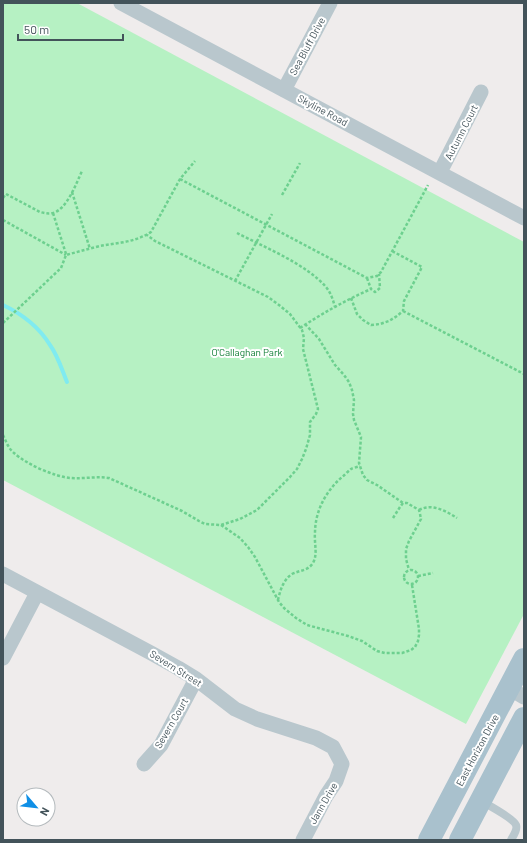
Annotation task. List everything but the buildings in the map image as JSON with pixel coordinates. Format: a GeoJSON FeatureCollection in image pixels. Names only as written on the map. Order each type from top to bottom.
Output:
{"type":"FeatureCollection","features":[{"type":"Feature","properties":{"kind":"main road","name":"East Horizon Drive"},"geometry":{"type":"LineString","coordinates":[[429,840],[516,693],[524,659]]}},
{"type":"Feature","properties":{"kind":"main road"},"geometry":{"type":"LineString","coordinates":[[460,840],[524,718]]}},
{"type":"Feature","properties":{"kind":"street","name":"Skyline Road"},"geometry":{"type":"LineString","coordinates":[[121,3],[524,218]]}},
{"type":"Feature","properties":{"kind":"street","name":"Sea Bluff Drive"},"geometry":{"type":"LineString","coordinates":[[284,90],[330,3]]}},
{"type":"Feature","properties":{"kind":"street","name":"Autumn Court"},"geometry":{"type":"LineString","coordinates":[[440,172],[481,92]]}},
{"type":"Feature","properties":{"kind":"street","name":"Severn Street"},"geometry":{"type":"LineString","coordinates":[[3,574],[151,653],[196,679],[236,709],[257,719],[316,738],[333,747],[342,764]]}},
{"type":"Feature","properties":{"kind":"street"},"geometry":{"type":"LineString","coordinates":[[3,658],[37,593]]}},
{"type":"Feature","properties":{"kind":"street","name":"Severn Court"},"geometry":{"type":"LineString","coordinates":[[144,764],[161,745],[196,679]]}},
{"type":"Feature","properties":{"kind":"street","name":"Jann Drive"},"geometry":{"type":"LineString","coordinates":[[303,840],[326,796],[336,781],[342,764]]}},
{"type":"Feature","properties":{"kind":"lane"},"geometry":{"type":"LineString","coordinates":[[481,800],[512,820],[516,825],[516,830],[511,840]]}},
{"type":"Feature","properties":{"kind":"path"},"geometry":{"type":"LineString","coordinates":[[3,220],[66,255],[132,241],[151,232],[180,179],[195,161]]}},
{"type":"Feature","properties":{"kind":"path"},"geometry":{"type":"LineString","coordinates":[[282,196],[300,163]]}},
{"type":"Feature","properties":{"kind":"path"},"geometry":{"type":"LineString","coordinates":[[3,198],[6,194],[40,212],[46,214],[53,213],[63,206],[72,192],[82,171]]}},
{"type":"Feature","properties":{"kind":"path"},"geometry":{"type":"LineString","coordinates":[[180,179],[367,278],[377,276],[381,272],[428,185]]}},
{"type":"Feature","properties":{"kind":"path"},"geometry":{"type":"LineString","coordinates":[[72,192],[90,249]]}},
{"type":"Feature","properties":{"kind":"path"},"geometry":{"type":"LineString","coordinates":[[3,323],[61,268],[66,255],[53,213]]}},
{"type":"Feature","properties":{"kind":"path"},"geometry":{"type":"LineString","coordinates":[[235,281],[272,214]]}},
{"type":"Feature","properties":{"kind":"path"},"geometry":{"type":"LineString","coordinates":[[237,233],[292,261],[312,275],[327,288],[335,306]]}},
{"type":"Feature","properties":{"kind":"path"},"geometry":{"type":"LineString","coordinates":[[3,434],[7,445],[14,453],[38,468],[70,478],[100,476],[109,478],[182,511],[199,522],[205,524],[221,525],[240,519],[257,510],[290,478],[297,469],[306,449],[310,435],[310,422],[318,409],[303,349],[304,338],[302,330],[290,314],[268,298],[147,235]]}},
{"type":"Feature","properties":{"kind":"path"},"geometry":{"type":"LineString","coordinates":[[351,298],[358,314],[363,320],[372,325],[389,321],[403,311],[404,300],[422,267],[392,251]]}},
{"type":"Feature","properties":{"kind":"path"},"geometry":{"type":"LineString","coordinates":[[300,328],[335,306],[351,298],[371,290],[375,292],[380,288],[379,274]]}},
{"type":"Feature","properties":{"kind":"path"},"geometry":{"type":"LineString","coordinates":[[367,278],[371,290]]}},
{"type":"Feature","properties":{"kind":"path"},"geometry":{"type":"LineString","coordinates":[[403,311],[524,374]]}},
{"type":"Feature","properties":{"kind":"path"},"geometry":{"type":"LineString","coordinates":[[305,324],[319,339],[335,365],[349,382],[354,400],[354,420],[361,437],[359,453],[362,475],[367,480],[403,503],[407,503],[419,510],[421,518],[406,549],[406,559],[409,570]]}},
{"type":"Feature","properties":{"kind":"path"},"geometry":{"type":"LineString","coordinates":[[278,600],[282,586],[288,578],[292,574],[308,569],[315,560],[315,524],[318,512],[324,499],[336,483],[351,469],[360,466]]}},
{"type":"Feature","properties":{"kind":"path"},"geometry":{"type":"LineString","coordinates":[[393,518],[403,503]]}},
{"type":"Feature","properties":{"kind":"path"},"geometry":{"type":"LineString","coordinates":[[419,510],[427,507],[434,508],[442,510],[457,518]]}},
{"type":"Feature","properties":{"kind":"path"},"geometry":{"type":"LineString","coordinates":[[221,525],[240,538],[248,547],[284,608],[307,625],[362,641],[385,653],[402,653],[412,650],[418,641],[419,629],[412,585]]}},
{"type":"Feature","properties":{"kind":"path"},"geometry":{"type":"LineString","coordinates":[[409,570],[413,570],[418,576],[418,581],[412,585],[406,584],[403,578],[405,573],[409,570]]}},
{"type":"Feature","properties":{"kind":"path"},"geometry":{"type":"LineString","coordinates":[[418,576],[433,573]]}},
{"type":"Feature","properties":{"kind":"green space","name":"O'Callaghan Park"},"geometry":{"type":"Polygon","coordinates":[[[3,3],[77,3],[524,242],[524,614],[466,724],[3,480],[3,3]]]}},
{"type":"Feature","properties":{"kind":"waterway"},"geometry":{"type":"LineString","coordinates":[[3,305],[23,317],[46,338],[60,363],[67,382]]}}]}
